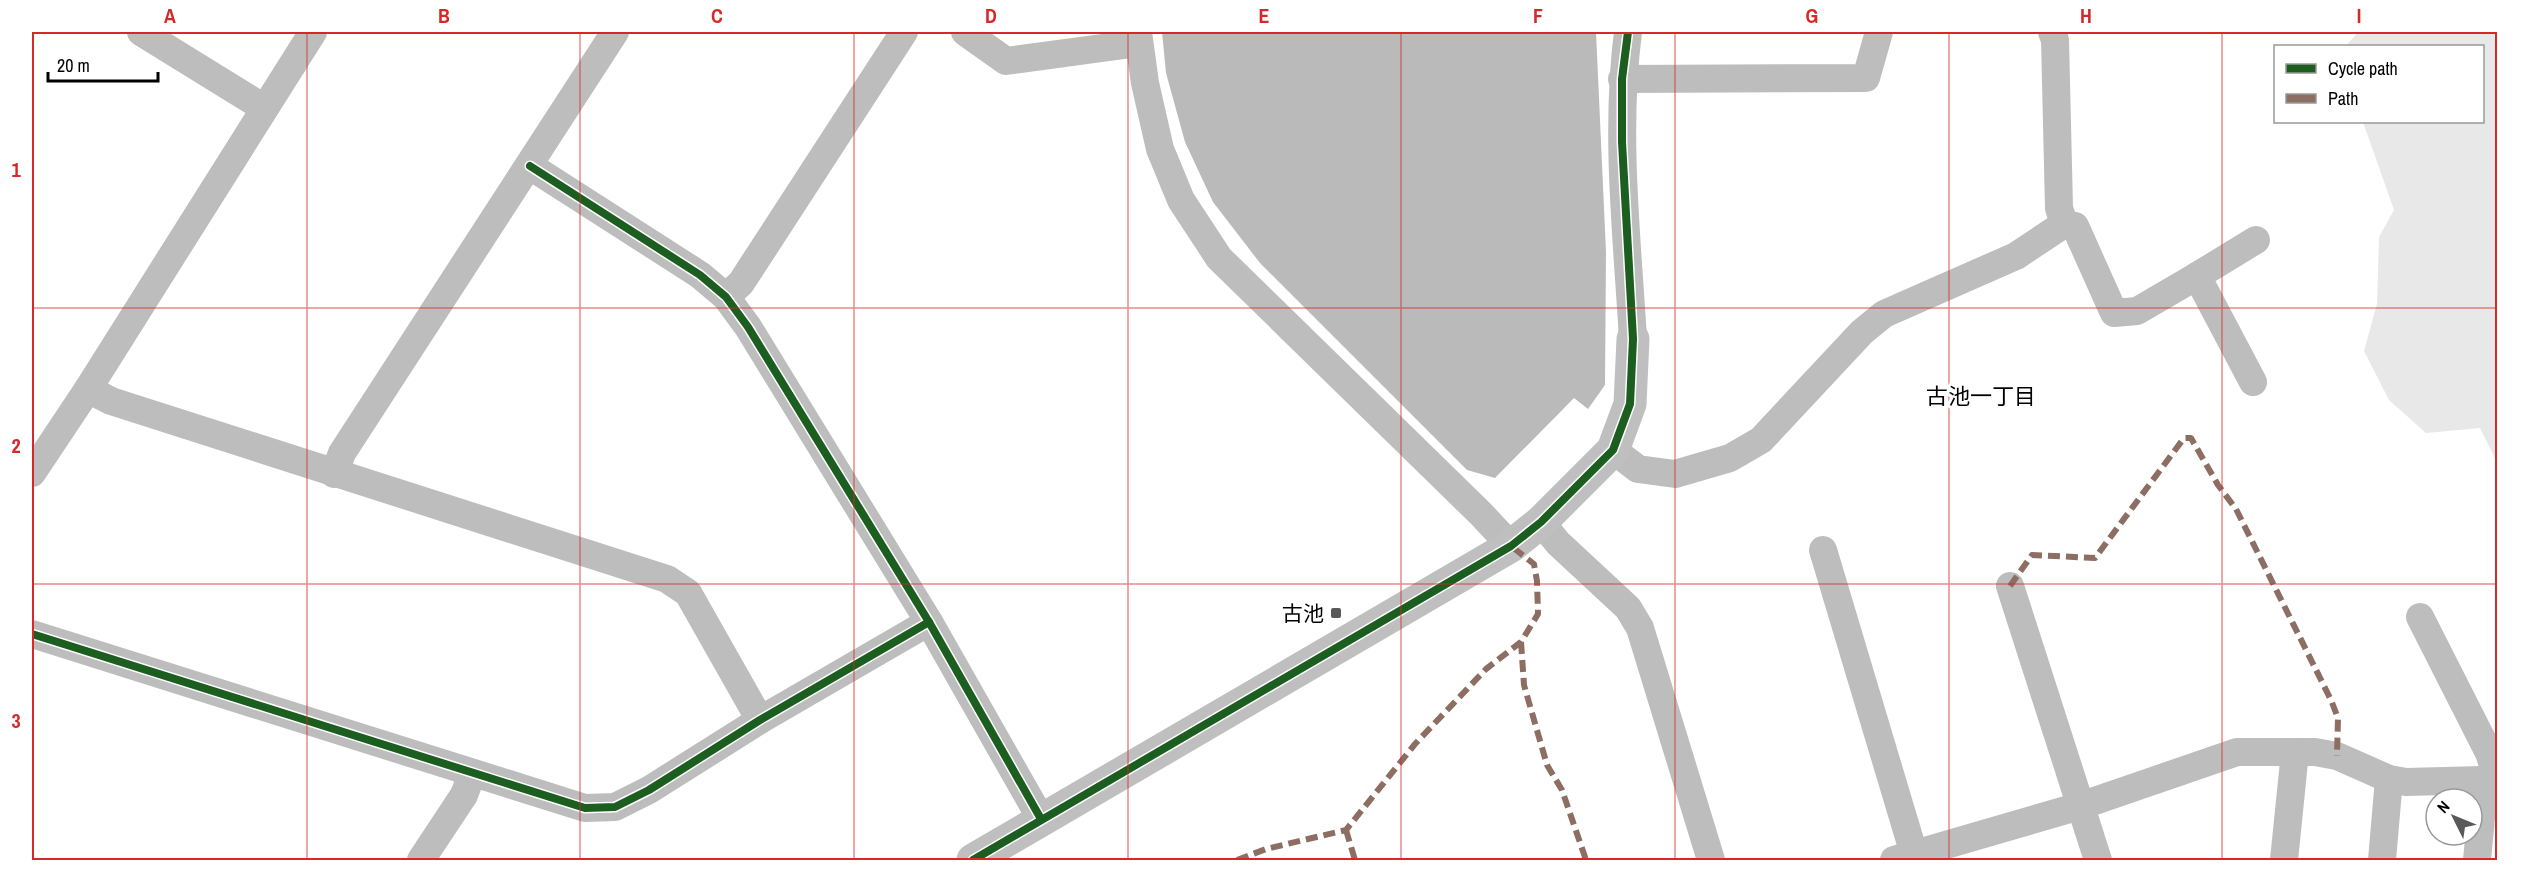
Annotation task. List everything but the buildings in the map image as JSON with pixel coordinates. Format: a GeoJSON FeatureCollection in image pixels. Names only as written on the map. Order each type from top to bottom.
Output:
{"type":"FeatureCollection","features":[{"type":"Feature","properties":{"kind":"street"},"geometry":{"type":"LineString","coordinates":[[141,32],[264,108]]}},
{"type":"Feature","properties":{"kind":"street"},"geometry":{"type":"LineString","coordinates":[[32,473],[88,389],[313,32]]}},
{"type":"Feature","properties":{"kind":"street"},"geometry":{"type":"LineString","coordinates":[[334,474],[342,453],[615,32]]}},
{"type":"Feature","properties":{"kind":"street"},"geometry":{"type":"LineString","coordinates":[[726,297],[741,283],[904,32]]}},
{"type":"Feature","properties":{"kind":"street"},"geometry":{"type":"LineString","coordinates":[[965,32],[1006,61],[1138,37],[1160,149],[1181,200],[1220,258],[1511,546]]}},
{"type":"Feature","properties":{"kind":"street"},"geometry":{"type":"LineString","coordinates":[[973,861],[1041,819],[1511,546],[1541,522],[1613,450],[1630,404],[1633,339],[1622,142],[1622,79],[1628,32]]}},
{"type":"Feature","properties":{"kind":"street"},"geometry":{"type":"LineString","coordinates":[[1622,79],[1866,78],[1879,32]]}},
{"type":"Feature","properties":{"kind":"street"},"geometry":{"type":"LineString","coordinates":[[2052,32],[2055,40],[2060,208],[2064,224]]}},
{"type":"Feature","properties":{"kind":"street"},"geometry":{"type":"LineString","coordinates":[[530,166],[700,275],[726,297],[748,327],[929,622],[1041,819]]}},
{"type":"Feature","properties":{"kind":"street"},"geometry":{"type":"LineString","coordinates":[[1613,450],[1638,469],[1675,474],[1730,458],[1761,440],[1862,332],[1884,314],[2016,256],[2064,224],[2075,226],[2114,313],[2137,311],[2256,240]]}},
{"type":"Feature","properties":{"kind":"street"},"geometry":{"type":"LineString","coordinates":[[2198,276],[2253,381]]}},
{"type":"Feature","properties":{"kind":"street"},"geometry":{"type":"LineString","coordinates":[[88,389],[111,401],[667,579],[688,594],[760,720]]}},
{"type":"Feature","properties":{"kind":"street"},"geometry":{"type":"LineString","coordinates":[[1541,522],[1558,543],[1628,608],[1640,628],[1712,861]]}},
{"type":"Feature","properties":{"kind":"street"},"geometry":{"type":"LineString","coordinates":[[1823,550],[1904,857],[2080,806],[2237,752],[2295,752],[2337,756],[2389,779],[2440,783],[2492,776]]}},
{"type":"Feature","properties":{"kind":"street"},"geometry":{"type":"LineString","coordinates":[[2010,586],[2098,861]]}},
{"type":"Feature","properties":{"kind":"street"},"geometry":{"type":"LineString","coordinates":[[2420,617],[2489,753],[2492,776],[2483,796],[2477,861]]}},
{"type":"Feature","properties":{"kind":"street"},"geometry":{"type":"LineString","coordinates":[[32,633],[585,808],[615,807],[649,790],[760,720],[929,622]]}},
{"type":"Feature","properties":{"kind":"street"},"geometry":{"type":"LineString","coordinates":[[2284,861],[2295,752]]}},
{"type":"Feature","properties":{"kind":"street"},"geometry":{"type":"LineString","coordinates":[[421,861],[464,795],[472,774]]}},
{"type":"Feature","properties":{"kind":"street"},"geometry":{"type":"LineString","coordinates":[[2382,861],[2389,779]]}},
{"type":"Feature","properties":{"kind":"shaded area"},"geometry":{"type":"Polygon","coordinates":[[[1162,32],[1596,32],[1606,252],[1605,385],[1588,409],[1574,398],[1495,478],[1467,470],[1260,263],[1213,202],[1185,142],[1166,73],[1162,32]]]}},
{"type":"Feature","properties":{"kind":"shaded area"},"geometry":{"type":"Polygon","coordinates":[[[2358,32],[2497,32],[2497,462],[2480,428],[2426,433],[2389,400],[2364,351],[2377,304],[2379,237],[2394,210],[2363,123],[2484,123],[2484,45],[2347,45],[2358,32]]]}},
{"type":"Feature","properties":{"kind":"marked path"},"geometry":{"type":"LineString","coordinates":[[2010,586],[2032,555],[2095,558],[2184,438],[2191,438],[2218,485],[2236,509],[2331,700],[2338,718],[2337,756]]}},
{"type":"Feature","properties":{"kind":"marked path"},"geometry":{"type":"LineString","coordinates":[[1237,860],[1266,849],[1346,830],[1415,744],[1486,669],[1521,642],[1538,614],[1537,581],[1534,564],[1511,546]]}},
{"type":"Feature","properties":{"kind":"marked path"},"geometry":{"type":"LineString","coordinates":[[1521,642],[1524,685],[1547,765],[1562,790],[1586,860]]}},
{"type":"Feature","properties":{"kind":"marked path"},"geometry":{"type":"LineString","coordinates":[[1346,830],[1355,860]]}},
{"type":"Feature","properties":{"kind":"cycle path"},"geometry":{"type":"LineString","coordinates":[[973,860],[1511,546],[1541,522],[1613,450],[1630,404],[1633,339],[1622,142],[1622,79],[1628,32]]}},
{"type":"Feature","properties":{"kind":"cycle path"},"geometry":{"type":"LineString","coordinates":[[530,166],[700,275],[726,297],[748,327],[929,622],[1041,819]]}},
{"type":"Feature","properties":{"kind":"cycle path"},"geometry":{"type":"LineString","coordinates":[[32,634],[585,808],[615,807],[649,790],[760,720],[929,622]]}},
{"type":"Feature","properties":{"kind":"place","name":"古池"},"geometry":{"type":"Point","coordinates":[1336,613]}},
{"type":"Feature","properties":{"kind":"district","name":"古池一丁目"},"geometry":{"type":"Point","coordinates":[1981,396]}}]}
